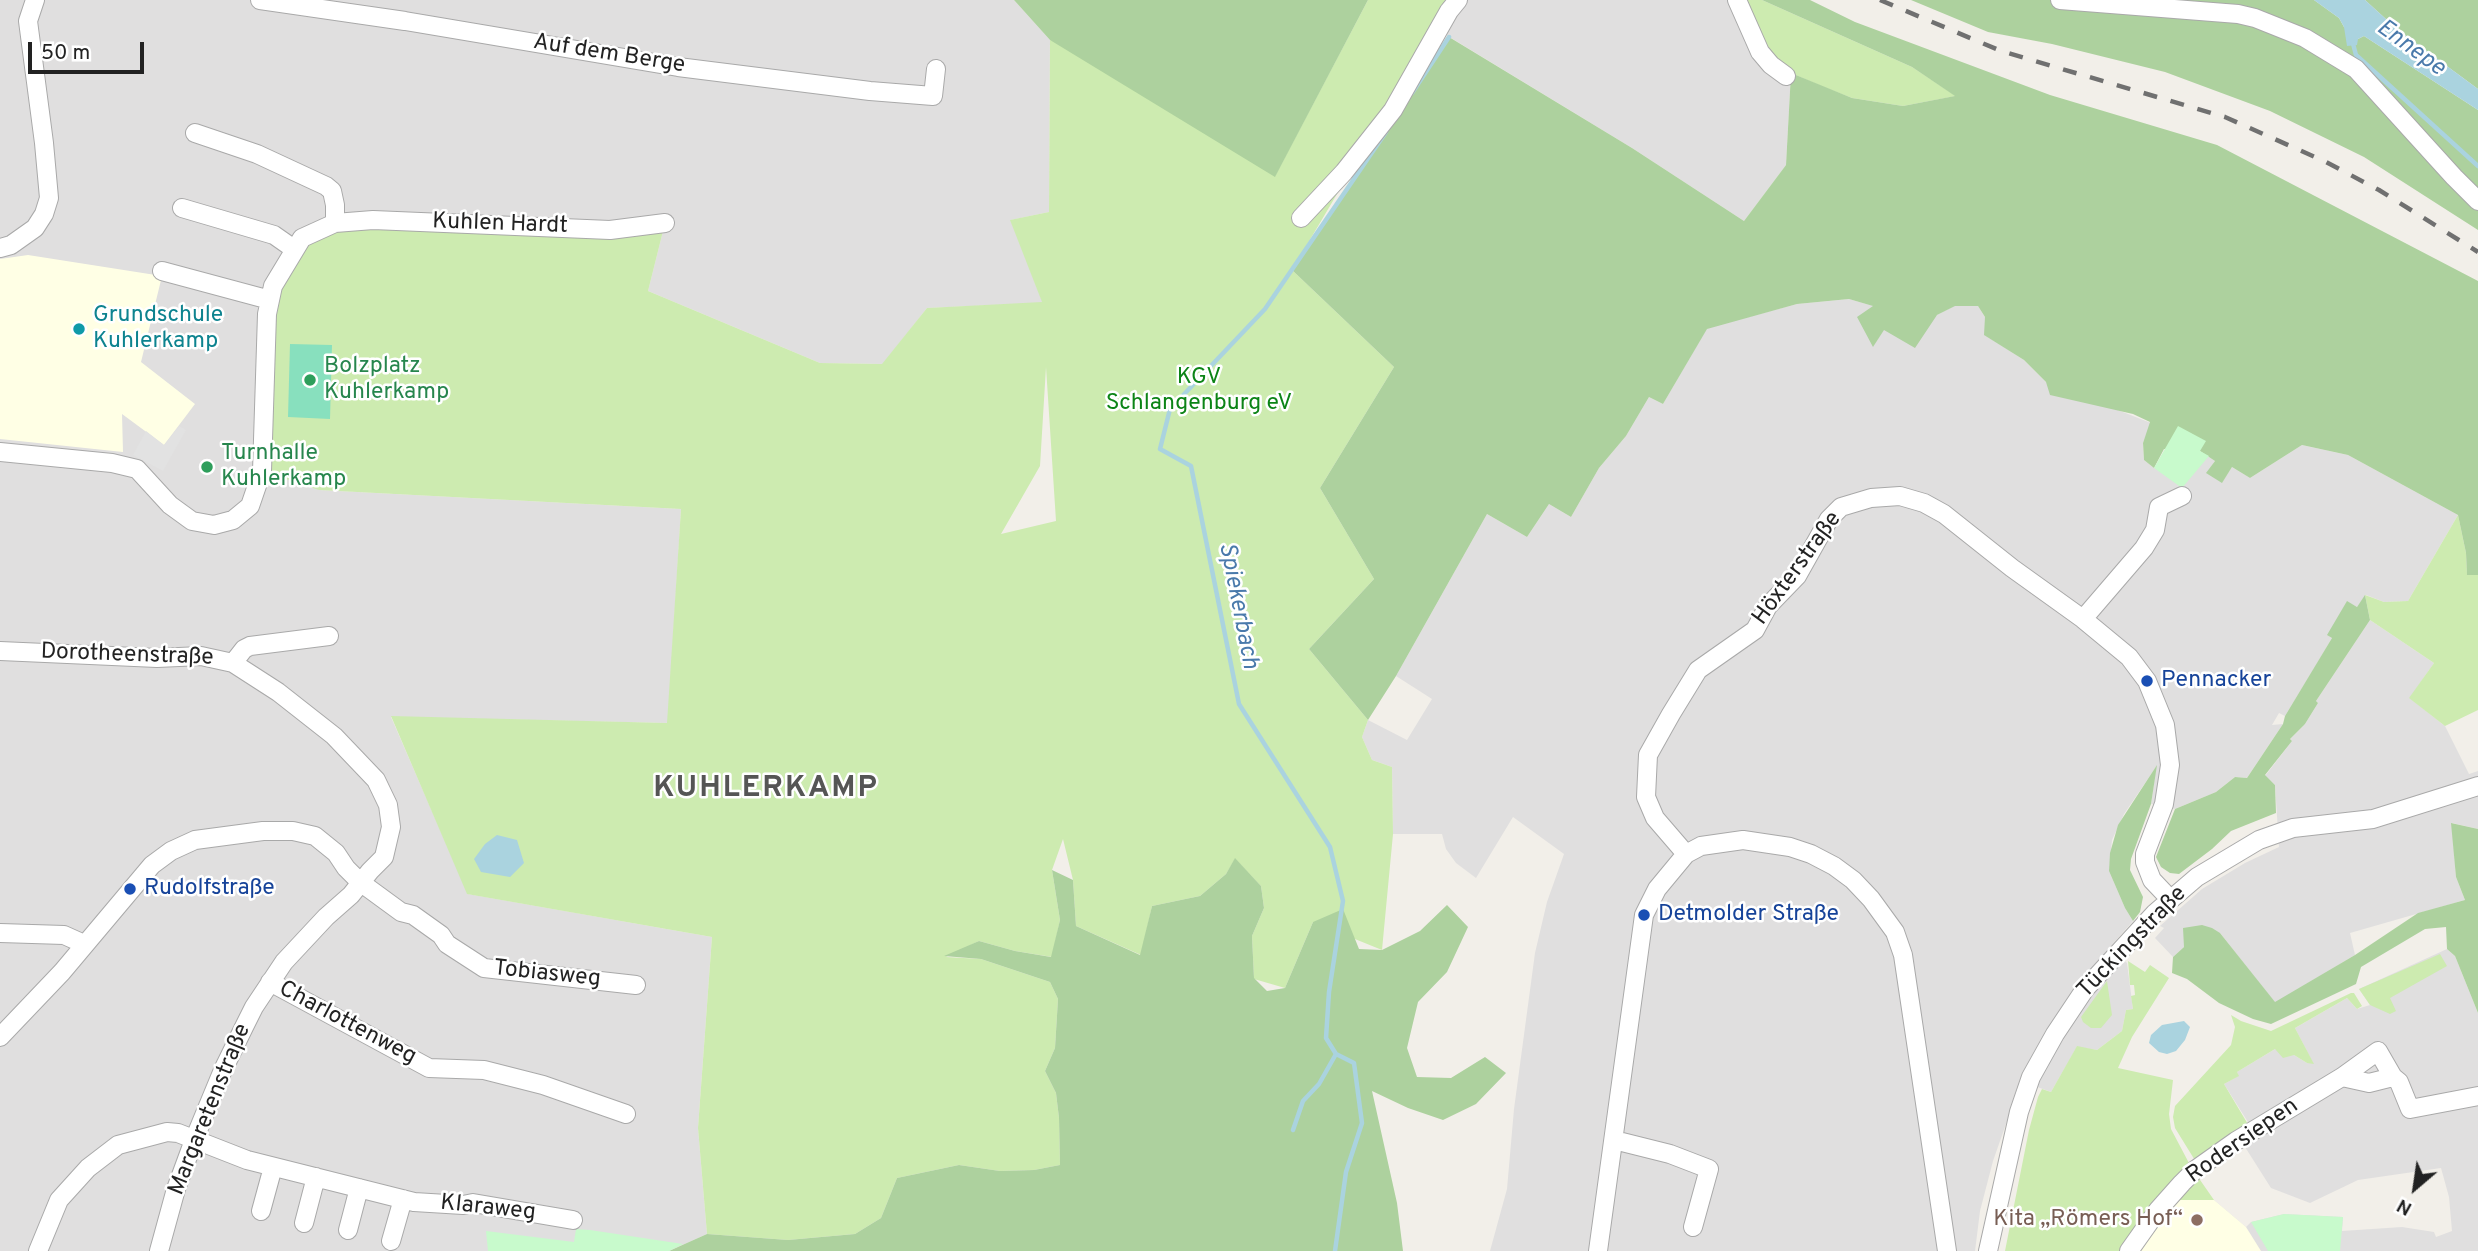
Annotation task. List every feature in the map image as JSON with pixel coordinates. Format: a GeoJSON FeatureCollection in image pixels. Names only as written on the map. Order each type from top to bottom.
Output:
{"type":"FeatureCollection","features":[{"type":"Feature","properties":{"kind":"street"},"geometry":{"type":"LineString","coordinates":[[0,248],[10,245],[35,228],[44,214],[49,198],[28,21],[35,0]]}},
{"type":"Feature","properties":{"kind":"street","name":"Auf dem Berge"},"geometry":{"type":"LineString","coordinates":[[260,0],[405,21],[678,67],[870,91],[933,96],[936,69]]}},
{"type":"Feature","properties":{"kind":"street"},"geometry":{"type":"LineString","coordinates":[[1301,218],[1344,172],[1392,110],[1458,0]]}},
{"type":"Feature","properties":{"kind":"street"},"geometry":{"type":"LineString","coordinates":[[1737,0],[1760,52],[1786,76]]}},
{"type":"Feature","properties":{"kind":"street"},"geometry":{"type":"LineString","coordinates":[[2060,0],[2238,14],[2305,38],[2356,69],[2478,201]]}},
{"type":"Feature","properties":{"kind":"street"},"geometry":{"type":"LineString","coordinates":[[195,133],[257,154],[326,186],[332,191],[335,223]]}},
{"type":"Feature","properties":{"kind":"street"},"geometry":{"type":"LineString","coordinates":[[182,208],[274,235],[294,249]]}},
{"type":"Feature","properties":{"kind":"street","name":"Kuhlen Hardt"},"geometry":{"type":"LineString","coordinates":[[0,452],[112,463],[137,469],[170,505],[192,522],[214,525],[233,520],[250,506],[262,471],[267,314],[273,286],[302,238],[335,223],[373,220],[610,230],[665,223]]}},
{"type":"Feature","properties":{"kind":"street"},"geometry":{"type":"LineString","coordinates":[[162,271],[270,300]]}},
{"type":"Feature","properties":{"kind":"street","name":"Höxterstraße"},"geometry":{"type":"LineString","coordinates":[[1686,854],[1649,808],[1645,789],[1648,755],[1698,670],[1755,630],[1768,606],[1797,576],[1829,519],[1841,507],[1871,498],[1900,496],[1924,503],[1944,514],[2012,568],[2083,619],[2129,657],[2147,681],[2165,725],[2170,765],[2164,804],[2145,854],[2145,862],[2152,880],[2170,899]]}},
{"type":"Feature","properties":{"kind":"street"},"geometry":{"type":"LineString","coordinates":[[2083,619],[2144,548],[2155,530],[2158,506],[2182,496]]}},
{"type":"Feature","properties":{"kind":"street","name":"Dorotheenstraße"},"geometry":{"type":"LineString","coordinates":[[0,651],[157,658],[201,656],[233,663],[244,649],[250,646],[329,636]]}},
{"type":"Feature","properties":{"kind":"street"},"geometry":{"type":"LineString","coordinates":[[0,1037],[62,972],[152,865],[183,846],[215,836],[271,830],[307,834],[325,843],[360,882],[384,857],[390,838],[388,806],[376,780],[311,716],[233,663]]}},
{"type":"Feature","properties":{"kind":"street","name":"Tückingstraße"},"geometry":{"type":"LineString","coordinates":[[1988,1251],[2016,1125],[2031,1077],[2085,989],[2170,899],[2197,877],[2259,840],[2293,828],[2373,819],[2478,786]]}},
{"type":"Feature","properties":{"kind":"street"},"geometry":{"type":"LineString","coordinates":[[1598,1251],[1644,915],[1657,889],[1686,854],[1701,846],[1743,840],[1790,847],[1834,866],[1853,880],[1884,915],[1895,932],[1903,955],[1947,1251]]}},
{"type":"Feature","properties":{"kind":"street","name":"Margaretenstraße"},"geometry":{"type":"LineString","coordinates":[[159,1251],[176,1189],[194,1140],[223,1070],[254,1007],[298,946],[351,895],[360,882]]}},
{"type":"Feature","properties":{"kind":"street","name":"Tobiasweg"},"geometry":{"type":"LineString","coordinates":[[360,882],[401,912],[413,915],[441,935],[447,944],[484,968],[636,985]]}},
{"type":"Feature","properties":{"kind":"street"},"geometry":{"type":"LineString","coordinates":[[0,933],[64,935],[84,944]]}},
{"type":"Feature","properties":{"kind":"street","name":"Charlottenweg"},"geometry":{"type":"LineString","coordinates":[[270,982],[429,1068],[484,1070],[543,1085],[626,1114]]}},
{"type":"Feature","properties":{"kind":"street","name":"Rodersiepen"},"geometry":{"type":"LineString","coordinates":[[2129,1251],[2158,1210],[2195,1170],[2236,1141],[2342,1077],[2378,1051],[2393,1077],[2399,1082],[2410,1109],[2478,1096]]}},
{"type":"Feature","properties":{"kind":"street"},"geometry":{"type":"LineString","coordinates":[[2342,1077],[2369,1083],[2393,1077]]}},
{"type":"Feature","properties":{"kind":"street","name":"Klaraweg"},"geometry":{"type":"LineString","coordinates":[[38,1251],[59,1200],[88,1168],[118,1145],[166,1132],[178,1133],[247,1160],[403,1199],[463,1205],[473,1203],[573,1220]]}},
{"type":"Feature","properties":{"kind":"street"},"geometry":{"type":"LineString","coordinates":[[1614,1140],[1670,1154],[1709,1168],[1693,1227]]}},
{"type":"Feature","properties":{"kind":"street"},"geometry":{"type":"LineString","coordinates":[[261,1211],[273,1167]]}},
{"type":"Feature","properties":{"kind":"street"},"geometry":{"type":"LineString","coordinates":[[304,1223],[316,1177]]}},
{"type":"Feature","properties":{"kind":"street"},"geometry":{"type":"LineString","coordinates":[[348,1230],[359,1188]]}},
{"type":"Feature","properties":{"kind":"street"},"geometry":{"type":"LineString","coordinates":[[391,1241],[403,1199]]}},
{"type":"Feature","properties":{"kind":"shaded area"},"geometry":{"type":"Polygon","coordinates":[[[0,0],[1014,0],[1050,40],[1049,212],[1011,220],[1043,303],[927,308],[883,364],[820,363],[648,291],[665,223],[319,490],[681,509],[668,723],[391,717],[468,894],[712,937],[698,1128],[707,1234],[669,1251],[0,1251],[0,0]]]}},
{"type":"Feature","properties":{"kind":"shaded area"},"geometry":{"type":"Polygon","coordinates":[[[1458,0],[1746,0],[1791,73],[1786,165],[1744,221],[1632,148],[1438,30],[1458,0]]]}},
{"type":"Feature","properties":{"kind":"shaded area"},"geometry":{"type":"Polygon","coordinates":[[[28,255],[162,276],[141,362],[195,404],[164,445],[122,414],[123,452],[0,439],[0,259],[28,255]]]}},
{"type":"Feature","properties":{"kind":"shaded area"},"geometry":{"type":"Polygon","coordinates":[[[1849,299],[1874,306],[1873,346],[1884,329],[1937,315],[1954,306],[1978,306],[1985,317],[1985,335],[2024,360],[2046,382],[2151,423],[2143,443],[2144,460],[2154,468],[2200,451],[2215,461],[2207,473],[2222,482],[2232,467],[2250,478],[2302,445],[2348,455],[2458,515],[2408,601],[2384,602],[2366,595],[2357,607],[2347,602],[2328,635],[2332,638],[2285,716],[2279,713],[2272,725],[2283,724],[2247,778],[2235,777],[2216,792],[2175,809],[2151,804],[2156,767],[2124,814],[2112,840],[2109,871],[2133,921],[2110,947],[2127,963],[2133,1009],[2126,1010],[2122,1031],[2097,1050],[2077,1047],[2051,1092],[2021,1081],[1993,1161],[1980,1211],[1975,1251],[1490,1251],[1507,1189],[1514,1109],[1535,953],[1547,902],[1564,854],[1513,817],[1476,878],[1456,863],[1446,849],[1442,834],[1393,834],[1392,767],[1372,760],[1362,737],[1368,720],[1407,740],[1432,699],[1396,676],[1487,514],[1527,537],[1549,504],[1571,517],[1599,468],[1626,436],[1649,397],[1663,404],[1707,328],[1797,304],[1849,299]]]}},
{"type":"Feature","properties":{"kind":"shaded area"},"geometry":{"type":"Polygon","coordinates":[[[179,426],[186,430],[163,471],[133,455],[146,431],[164,445],[179,426]]]}},
{"type":"Feature","properties":{"kind":"shaded area"},"geometry":{"type":"Polygon","coordinates":[[[2370,620],[2434,663],[2410,698],[2445,726],[2469,774],[2478,771],[2478,829],[2452,823],[2456,877],[2465,900],[2350,933],[2355,955],[2275,1003],[2220,933],[2184,947],[2173,957],[2155,938],[2164,928],[2160,926],[2202,889],[2245,863],[2279,847],[2275,785],[2265,776],[2292,741],[2290,739],[2305,724],[2318,703],[2316,701],[2370,620]]]}},
{"type":"Feature","properties":{"kind":"shaded area"},"geometry":{"type":"Polygon","coordinates":[[[2447,949],[2455,956],[2478,1013],[2478,1251],[2137,1251],[2174,1200],[2214,1200],[2246,1227],[2251,1222],[2284,1214],[2343,1217],[2342,1231],[2402,1227],[2434,1232],[2436,1237],[2452,1231],[2449,1197],[2441,1168],[2358,1180],[2310,1203],[2271,1188],[2245,1147],[2258,1138],[2224,1084],[2238,1076],[2237,1072],[2275,1049],[2313,1063],[2295,1028],[2347,998],[2357,1009],[2370,1005],[2359,989],[2447,949]]]}},
{"type":"Feature","properties":{"kind":"shaded area","name":"Kita „Römers Hof“"},"geometry":{"type":"Polygon","coordinates":[[[2174,1200],[2214,1200],[2246,1227],[2261,1251],[2137,1251],[2174,1200]]]}},
{"type":"Feature","properties":{"kind":"green space"},"geometry":{"type":"Polygon","coordinates":[[[1014,0],[1368,0],[1275,177],[1050,40],[1014,0]]]}},
{"type":"Feature","properties":{"kind":"green space","name":"KGV Schlangenburg eV"},"geometry":{"type":"Polygon","coordinates":[[[1368,0],[1452,0],[1292,270],[1394,367],[1320,488],[1374,579],[1309,649],[1368,720],[1362,737],[1372,760],[1392,767],[1393,834],[1382,950],[1313,922],[1285,988],[1254,979],[1252,936],[1264,908],[1261,886],[1235,859],[1226,874],[1200,896],[1152,906],[1141,955],[1076,926],[1073,880],[1063,839],[1052,870],[1060,920],[1052,957],[979,941],[946,957],[981,959],[1050,982],[1058,999],[1055,1048],[1045,1071],[1056,1093],[1060,1165],[1034,1170],[1000,1171],[959,1165],[897,1178],[881,1218],[855,1234],[788,1240],[707,1234],[698,1128],[712,937],[467,894],[391,716],[667,723],[681,509],[319,490],[262,471],[267,314],[294,249],[335,223],[665,223],[648,291],[820,363],[882,364],[927,308],[1042,302],[1010,220],[1049,212],[1050,40],[1058,42],[1275,176],[1368,0]],[[1046,367],[1040,466],[1001,534],[1056,521],[1046,367]]]}},
{"type":"Feature","properties":{"kind":"green space"},"geometry":{"type":"Polygon","coordinates":[[[1746,0],[1762,0],[1912,67],[1956,96],[1903,106],[1852,98],[1791,73],[1768,55],[1746,0]]]}},
{"type":"Feature","properties":{"kind":"green space"},"geometry":{"type":"Polygon","coordinates":[[[1762,0],[1810,0],[1855,22],[2050,95],[2217,145],[2478,281],[2478,575],[2467,575],[2466,553],[2458,515],[2348,455],[2302,445],[2250,478],[2232,467],[2222,483],[2206,473],[2215,461],[2200,451],[2164,449],[2154,468],[2144,460],[2143,443],[2150,422],[2133,414],[2050,395],[2046,382],[2024,360],[1984,335],[1985,317],[1978,306],[1955,306],[1937,315],[1915,348],[1884,330],[1873,347],[1857,317],[1873,306],[1849,299],[1797,304],[1707,329],[1663,404],[1649,397],[1626,436],[1599,468],[1571,517],[1549,504],[1527,537],[1487,514],[1396,676],[1368,720],[1309,649],[1374,579],[1320,488],[1394,367],[1292,270],[1449,37],[1632,148],[1744,221],[1786,165],[1791,73],[1852,98],[1903,106],[1955,96],[1912,67],[1762,0]]]}},
{"type":"Feature","properties":{"kind":"green space"},"geometry":{"type":"Polygon","coordinates":[[[1911,0],[2314,0],[2339,18],[2344,27],[2358,39],[2364,36],[2478,110],[2478,230],[2364,157],[2270,111],[2165,72],[2052,44],[1988,32],[1911,0]]]}},
{"type":"Feature","properties":{"kind":"green space"},"geometry":{"type":"Polygon","coordinates":[[[2365,0],[2478,0],[2478,89],[2398,30],[2365,0]]]}},
{"type":"Feature","properties":{"kind":"green space","name":"Bolzplatz Kuhlerkamp"},"geometry":{"type":"Polygon","coordinates":[[[290,344],[332,345],[330,419],[288,417],[290,344]]]}},
{"type":"Feature","properties":{"kind":"green space"},"geometry":{"type":"Polygon","coordinates":[[[2178,426],[2206,441],[2200,451],[2209,456],[2182,488],[2154,468],[2178,426]]]}},
{"type":"Feature","properties":{"kind":"green space"},"geometry":{"type":"Polygon","coordinates":[[[2458,515],[2466,553],[2467,574],[2478,575],[2478,710],[2445,726],[2409,698],[2434,663],[2370,620],[2365,595],[2384,602],[2408,601],[2458,515]]]}},
{"type":"Feature","properties":{"kind":"green space"},"geometry":{"type":"Polygon","coordinates":[[[2365,595],[2370,620],[2316,701],[2318,703],[2305,724],[2290,739],[2292,741],[2265,775],[2275,785],[2276,813],[2231,831],[2179,874],[2170,873],[2161,867],[2156,857],[2175,809],[2216,792],[2235,777],[2247,778],[2283,724],[2285,716],[2332,638],[2327,635],[2347,601],[2357,607],[2365,595]]]}},
{"type":"Feature","properties":{"kind":"green space"},"geometry":{"type":"Polygon","coordinates":[[[2157,765],[2151,804],[2131,859],[2130,870],[2143,897],[2140,912],[2133,921],[2109,871],[2110,853],[2118,825],[2157,765]]]}},
{"type":"Feature","properties":{"kind":"green space"},"geometry":{"type":"Polygon","coordinates":[[[2451,823],[2478,829],[2478,1013],[2455,956],[2447,949],[2446,927],[2425,929],[2361,967],[2356,984],[2271,1024],[2253,1019],[2219,1003],[2187,979],[2172,973],[2173,957],[2184,947],[2183,928],[2202,925],[2220,933],[2275,1002],[2355,955],[2418,913],[2465,900],[2456,877],[2451,823]]]}},
{"type":"Feature","properties":{"kind":"green space"},"geometry":{"type":"Polygon","coordinates":[[[1235,858],[1261,886],[1264,908],[1252,936],[1254,978],[1267,991],[1285,988],[1313,922],[1343,909],[1359,949],[1382,950],[1420,931],[1447,905],[1468,927],[1447,972],[1418,1002],[1407,1048],[1417,1077],[1451,1078],[1485,1057],[1506,1073],[1476,1104],[1443,1120],[1408,1108],[1372,1091],[1397,1203],[1403,1251],[669,1251],[707,1234],[788,1240],[855,1234],[881,1218],[897,1178],[959,1165],[1000,1171],[1034,1170],[1060,1165],[1056,1093],[1045,1071],[1055,1048],[1058,999],[1050,982],[981,959],[944,956],[979,941],[1051,957],[1060,920],[1052,870],[1073,880],[1076,926],[1140,955],[1152,906],[1200,896],[1226,874],[1235,858]]]}},
{"type":"Feature","properties":{"kind":"green space"},"geometry":{"type":"Polygon","coordinates":[[[2440,954],[2447,966],[2390,998],[2396,1011],[2390,1014],[2370,1005],[2359,989],[2440,954]]]}},
{"type":"Feature","properties":{"kind":"green space"},"geometry":{"type":"Polygon","coordinates":[[[2128,961],[2145,972],[2150,965],[2169,978],[2132,1037],[2118,1068],[2173,1080],[2169,1114],[2171,1129],[2190,1165],[2153,1203],[2131,1232],[2121,1251],[2005,1251],[2038,1097],[2042,1089],[2051,1092],[2077,1046],[2097,1050],[2122,1031],[2126,1010],[2133,1009],[2131,996],[2135,995],[2134,985],[2130,985],[2128,961]]]}},
{"type":"Feature","properties":{"kind":"green space"},"geometry":{"type":"Polygon","coordinates":[[[2107,981],[2112,1015],[2101,1028],[2091,1028],[2081,1017],[2107,981]]]}},
{"type":"Feature","properties":{"kind":"green space"},"geometry":{"type":"Polygon","coordinates":[[[2354,993],[2362,1006],[2357,1009],[2347,998],[2295,1028],[2314,1064],[2294,1055],[2283,1058],[2275,1049],[2237,1072],[2239,1076],[2224,1084],[2249,1126],[2196,1162],[2175,1128],[2175,1106],[2231,1045],[2235,1027],[2231,1015],[2271,1031],[2354,993]]]}},
{"type":"Feature","properties":{"kind":"green space"},"geometry":{"type":"Polygon","coordinates":[[[2198,1177],[2214,1200],[2174,1200],[2198,1177]]]}},
{"type":"Feature","properties":{"kind":"green space"},"geometry":{"type":"Polygon","coordinates":[[[2284,1214],[2343,1217],[2340,1251],[2268,1251],[2251,1222],[2284,1214]]]}},
{"type":"Feature","properties":{"kind":"green space"},"geometry":{"type":"Polygon","coordinates":[[[576,1229],[683,1244],[669,1251],[488,1251],[486,1231],[574,1242],[576,1229]]]}},
{"type":"Feature","properties":{"kind":"water","name":"Ennepe"},"geometry":{"type":"Polygon","coordinates":[[[2314,0],[2365,0],[2398,30],[2478,89],[2478,110],[2364,36],[2358,39],[2357,45],[2347,46],[2344,27],[2339,18],[2314,0]]]}},
{"type":"Feature","properties":{"kind":"water"},"geometry":{"type":"Polygon","coordinates":[[[497,835],[517,840],[524,863],[510,877],[481,872],[474,859],[485,844],[497,835]]]}},
{"type":"Feature","properties":{"kind":"water"},"geometry":{"type":"Polygon","coordinates":[[[2184,1021],[2190,1027],[2185,1040],[2176,1051],[2167,1054],[2159,1052],[2149,1043],[2151,1035],[2162,1025],[2184,1021]]]}},
{"type":"Feature","properties":{"kind":"waterway","name":"Spiekerbach"},"geometry":{"type":"LineString","coordinates":[[1412,93],[1449,37]]}},
{"type":"Feature","properties":{"kind":"waterway"},"geometry":{"type":"LineString","coordinates":[[2352,40],[2356,55],[2478,166]]}},
{"type":"Feature","properties":{"kind":"waterway","name":"Spiekerbach"},"geometry":{"type":"LineString","coordinates":[[1335,1251],[1346,1172],[1362,1123],[1354,1063],[1336,1054],[1326,1038],[1329,992],[1343,901],[1330,847],[1239,704],[1191,466],[1160,449],[1170,409],[1265,309],[1386,132]]}},
{"type":"Feature","properties":{"kind":"waterway"},"geometry":{"type":"LineString","coordinates":[[1293,1130],[1303,1101],[1319,1084],[1336,1054]]}},
{"type":"Feature","properties":{"kind":"railway"},"geometry":{"type":"LineString","coordinates":[[1880,0],[2001,51],[2225,117],[2324,161],[2379,190],[2478,252]]}},
{"type":"Feature","properties":{"kind":"place","name":"Grundschule Kuhlerkamp"},"geometry":{"type":"Point","coordinates":[79,329]}},
{"type":"Feature","properties":{"kind":"place","name":"Bolzplatz Kuhlerkamp"},"geometry":{"type":"Point","coordinates":[310,380]}},
{"type":"Feature","properties":{"kind":"place","name":"Turnhalle Kuhlerkamp"},"geometry":{"type":"Point","coordinates":[207,467]}},
{"type":"Feature","properties":{"kind":"place","name":"Pennacker"},"geometry":{"type":"Point","coordinates":[2147,681]}},
{"type":"Feature","properties":{"kind":"place","name":"Rudolfstraße"},"geometry":{"type":"Point","coordinates":[130,889]}},
{"type":"Feature","properties":{"kind":"place","name":"Detmolder Straße"},"geometry":{"type":"Point","coordinates":[1644,915]}},
{"type":"Feature","properties":{"kind":"place","name":"Kita „Römers Hof“"},"geometry":{"type":"Point","coordinates":[2197,1220]}},
{"type":"Feature","properties":{"kind":"district","name":"KUHLERKAMP"},"geometry":{"type":"Point","coordinates":[766,790]}}]}
